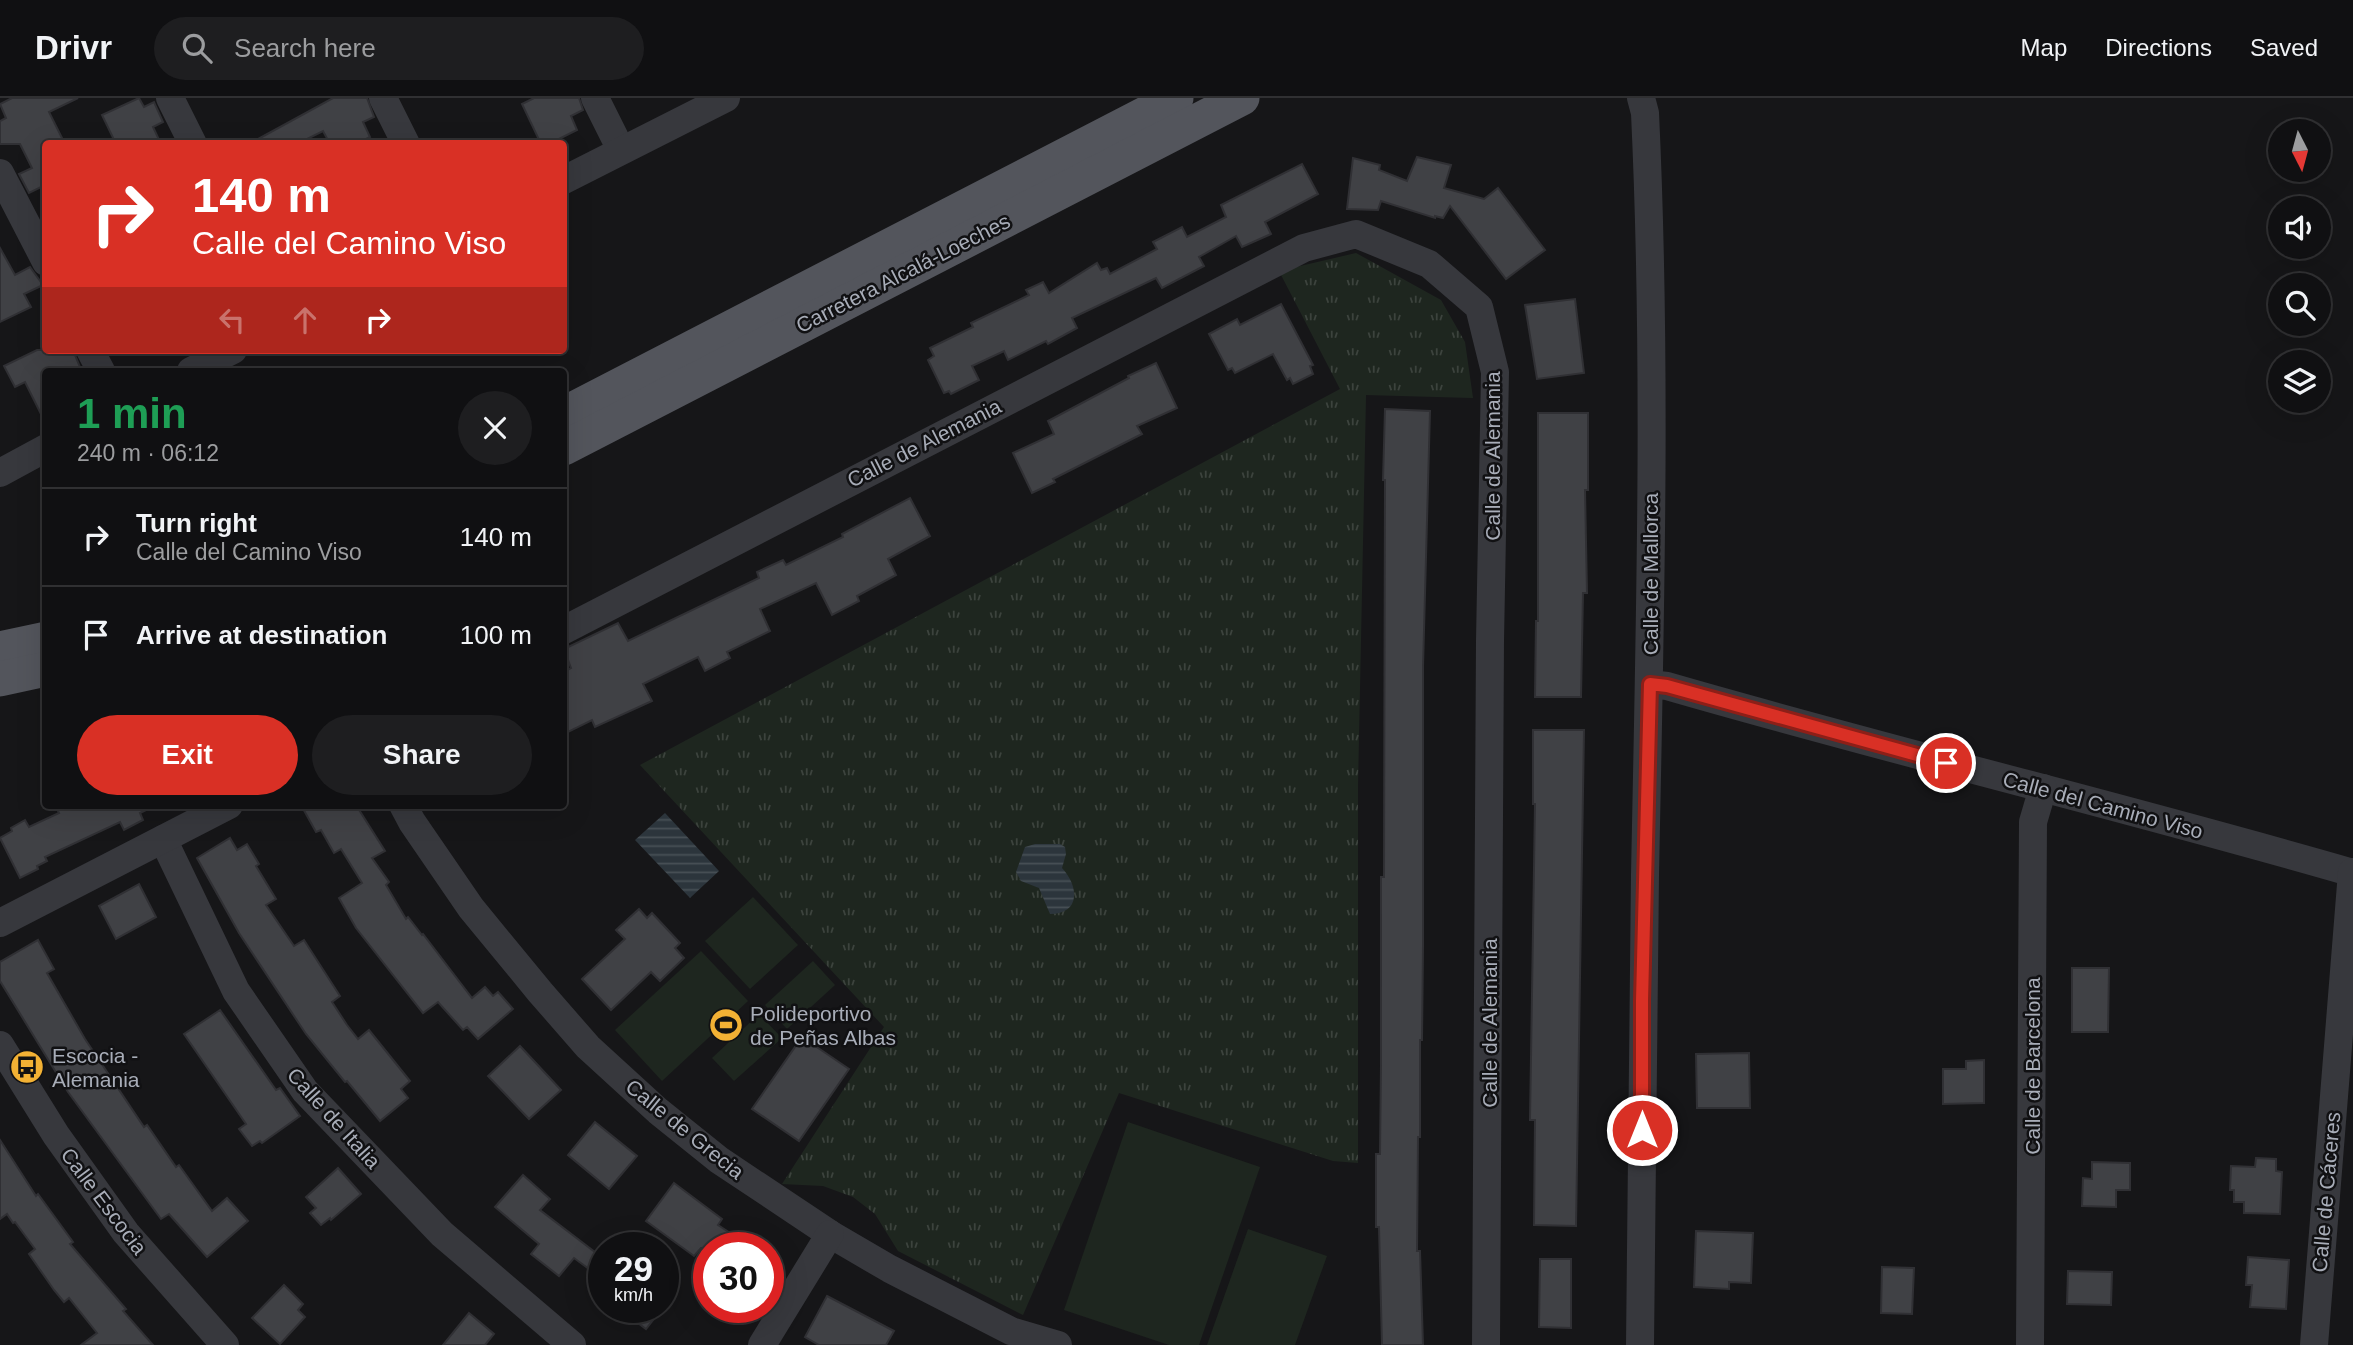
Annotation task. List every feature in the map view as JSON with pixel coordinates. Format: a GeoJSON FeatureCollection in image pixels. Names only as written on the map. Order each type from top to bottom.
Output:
{"type":"FeatureCollection","features":[{"type":"Feature","properties":{"kind":"main road","name":"Carretera Alcalá-Loeches"},"geometry":{"type":"LineString","coordinates":[[567,412],[1176,98]]}},
{"type":"Feature","properties":{"kind":"main road","name":"Carretera Alcalá-Loeches"},"geometry":{"type":"LineString","coordinates":[[567,446],[1242,98]]}},
{"type":"Feature","properties":{"kind":"main road"},"geometry":{"type":"LineString","coordinates":[[0,649],[42,640]]}},
{"type":"Feature","properties":{"kind":"main road"},"geometry":{"type":"LineString","coordinates":[[0,679],[42,670]]}},
{"type":"Feature","properties":{"kind":"street"},"geometry":{"type":"LineString","coordinates":[[170,98],[191,140]]}},
{"type":"Feature","properties":{"kind":"street"},"geometry":{"type":"LineString","coordinates":[[383,98],[404,140]]}},
{"type":"Feature","properties":{"kind":"street"},"geometry":{"type":"LineString","coordinates":[[595,98],[621,150]]}},
{"type":"Feature","properties":{"kind":"street"},"geometry":{"type":"LineString","coordinates":[[567,178],[726,98]]}},
{"type":"Feature","properties":{"kind":"street","name":"Calle de Mallorca"},"geometry":{"type":"LineString","coordinates":[[1640,1345],[1643,987],[1650,684],[1651,251],[1645,113],[1641,98]]}},
{"type":"Feature","properties":{"kind":"street"},"geometry":{"type":"LineString","coordinates":[[0,173],[42,254]]}},
{"type":"Feature","properties":{"kind":"street","name":"Calle de Alemania"},"geometry":{"type":"LineString","coordinates":[[567,628],[1304,248],[1356,234],[1429,264],[1479,307],[1495,372],[1490,641],[1486,1345]]}},
{"type":"Feature","properties":{"kind":"street"},"geometry":{"type":"LineString","coordinates":[[197,368],[225,354]]}},
{"type":"Feature","properties":{"kind":"street"},"geometry":{"type":"LineString","coordinates":[[0,473],[42,450]]}},
{"type":"Feature","properties":{"kind":"street","name":"Calle del Camino Viso"},"geometry":{"type":"LineString","coordinates":[[1650,684],[1667,686],[1837,735],[2078,796],[2353,872]]}},
{"type":"Feature","properties":{"kind":"street","name":"Calle de Barcelona"},"geometry":{"type":"LineString","coordinates":[[2030,1345],[2033,822],[2043,788]]}},
{"type":"Feature","properties":{"kind":"street"},"geometry":{"type":"LineString","coordinates":[[0,923],[221,809]]}},
{"type":"Feature","properties":{"kind":"street","name":"Calle de Grecia"},"geometry":{"type":"LineString","coordinates":[[406,809],[471,908],[588,1047],[658,1111],[719,1160],[830,1234],[890,1269],[1011,1331],[1058,1345]]}},
{"type":"Feature","properties":{"kind":"street","name":"Calle de Italia"},"geometry":{"type":"LineString","coordinates":[[163,839],[236,991],[305,1091],[442,1234],[572,1345]]}},
{"type":"Feature","properties":{"kind":"street","name":"Calle de Cáceres"},"geometry":{"type":"LineString","coordinates":[[2314,1345],[2353,872]]}},
{"type":"Feature","properties":{"kind":"street","name":"Calle Escocia"},"geometry":{"type":"LineString","coordinates":[[0,1045],[56,1135],[126,1233],[225,1345]]}},
{"type":"Feature","properties":{"kind":"street"},"geometry":{"type":"LineString","coordinates":[[762,1345],[830,1234]]}},
{"type":"Feature","properties":{"kind":"green space"},"geometry":{"type":"Polygon","coordinates":[[[1356,253],[1441,300],[1465,342],[1473,398],[1366,395],[1358,786],[1358,1163],[1333,1161],[1119,1093],[1023,1315],[898,1251],[875,1214],[853,1197],[823,1186],[782,1184],[884,1027],[640,765],[1340,389],[1279,271],[1356,253]]]}},
{"type":"Feature","properties":{"kind":"green space"},"geometry":{"type":"Polygon","coordinates":[[[753,897],[798,945],[750,989],[705,941],[753,897]]]}},
{"type":"Feature","properties":{"kind":"green space"},"geometry":{"type":"Polygon","coordinates":[[[701,951],[748,1001],[662,1081],[615,1030],[701,951]]]}},
{"type":"Feature","properties":{"kind":"green space"},"geometry":{"type":"Polygon","coordinates":[[[813,961],[835,985],[787,1029],[765,1005],[813,961]]]}},
{"type":"Feature","properties":{"kind":"green space"},"geometry":{"type":"Polygon","coordinates":[[[759,1014],[782,1038],[734,1081],[712,1058],[759,1014]]]}},
{"type":"Feature","properties":{"kind":"green space"},"geometry":{"type":"Polygon","coordinates":[[[1128,1122],[1260,1167],[1199,1345],[1169,1345],[1064,1310],[1128,1122]]]}},
{"type":"Feature","properties":{"kind":"green space"},"geometry":{"type":"Polygon","coordinates":[[[1248,1229],[1327,1256],[1295,1345],[1207,1345],[1248,1229]]]}},
{"type":"Feature","properties":{"kind":"shaded area"},"geometry":{"type":"Polygon","coordinates":[[[665,813],[719,871],[690,898],[635,840],[665,813]]]}},
{"type":"Feature","properties":{"kind":"shaded area"},"geometry":{"type":"Polygon","coordinates":[[[1035,844],[1060,844],[1065,847],[1062,868],[1072,883],[1074,898],[1072,904],[1060,913],[1050,914],[1039,888],[1021,881],[1016,872],[1025,847],[1035,844]]]}},
{"type":"Feature","properties":{"kind":"building"},"geometry":{"type":"Polygon","coordinates":[[[12,98],[78,98],[49,112],[63,140],[42,140],[42,189],[29,193],[19,174],[32,168],[20,144],[0,144],[0,121],[6,118],[0,104],[12,98]]]}},
{"type":"Feature","properties":{"kind":"building"},"geometry":{"type":"Polygon","coordinates":[[[139,98],[144,107],[154,102],[163,122],[153,127],[159,140],[114,140],[102,115],[139,98]]]}},
{"type":"Feature","properties":{"kind":"building"},"geometry":{"type":"Polygon","coordinates":[[[333,98],[367,98],[374,117],[363,122],[370,137],[364,140],[328,140],[323,131],[305,140],[256,140],[333,98]]]}},
{"type":"Feature","properties":{"kind":"building"},"geometry":{"type":"Polygon","coordinates":[[[534,98],[579,98],[583,110],[571,116],[577,130],[557,140],[539,140],[522,104],[534,98]]]}},
{"type":"Feature","properties":{"kind":"building"},"geometry":{"type":"Polygon","coordinates":[[[1417,157],[1451,165],[1444,188],[1484,199],[1498,188],[1545,250],[1506,279],[1450,206],[1443,218],[1435,218],[1381,201],[1378,210],[1347,209],[1353,158],[1380,165],[1379,170],[1407,181],[1417,157]]]}},
{"type":"Feature","properties":{"kind":"building"},"geometry":{"type":"Polygon","coordinates":[[[1302,164],[1318,194],[1265,222],[1271,234],[1242,247],[1236,236],[1199,257],[1204,266],[1162,288],[1156,278],[1072,318],[1077,328],[1048,344],[1046,341],[1008,360],[1004,351],[972,366],[979,380],[951,394],[949,391],[944,393],[928,360],[934,356],[930,348],[973,327],[971,323],[1029,295],[1026,290],[1043,282],[1049,293],[1097,263],[1101,270],[1107,268],[1110,274],[1157,249],[1153,242],[1182,227],[1187,237],[1226,217],[1221,205],[1302,164]]]}},
{"type":"Feature","properties":{"kind":"building"},"geometry":{"type":"Polygon","coordinates":[[[0,248],[15,275],[30,267],[42,285],[24,294],[31,307],[0,322],[0,248]]]}},
{"type":"Feature","properties":{"kind":"building"},"geometry":{"type":"Polygon","coordinates":[[[1575,299],[1584,373],[1537,379],[1525,305],[1575,299]]]}},
{"type":"Feature","properties":{"kind":"building"},"geometry":{"type":"Polygon","coordinates":[[[1281,304],[1313,365],[1310,366],[1313,374],[1293,384],[1290,378],[1287,380],[1273,354],[1235,373],[1232,368],[1228,370],[1209,334],[1237,319],[1240,325],[1281,304]]]}},
{"type":"Feature","properties":{"kind":"building"},"geometry":{"type":"Polygon","coordinates":[[[42,350],[42,354],[75,354],[80,367],[42,368],[42,416],[25,382],[15,387],[4,366],[42,350]]]}},
{"type":"Feature","properties":{"kind":"building"},"geometry":{"type":"Polygon","coordinates":[[[1156,363],[1177,408],[1137,426],[1142,434],[1053,479],[1055,482],[1032,493],[1013,453],[1054,434],[1048,421],[1156,363]]]}},
{"type":"Feature","properties":{"kind":"building"},"geometry":{"type":"Polygon","coordinates":[[[1385,409],[1430,411],[1423,667],[1423,947],[1417,1251],[1420,1251],[1423,1345],[1382,1345],[1379,1227],[1376,1227],[1376,1154],[1380,1154],[1381,877],[1384,877],[1385,409]]]}},
{"type":"Feature","properties":{"kind":"building"},"geometry":{"type":"Polygon","coordinates":[[[1538,413],[1588,413],[1588,490],[1585,490],[1587,593],[1583,593],[1581,697],[1535,697],[1538,621],[1538,413]]]}},
{"type":"Feature","properties":{"kind":"building"},"geometry":{"type":"Polygon","coordinates":[[[910,498],[930,536],[888,559],[896,575],[857,596],[859,601],[832,615],[816,583],[760,609],[770,631],[727,652],[730,658],[705,671],[698,657],[643,684],[652,701],[595,727],[592,720],[567,732],[567,670],[571,668],[567,648],[618,623],[628,641],[759,578],[757,572],[783,560],[786,565],[843,537],[842,534],[910,498]]]}},
{"type":"Feature","properties":{"kind":"building"},"geometry":{"type":"Polygon","coordinates":[[[1533,730],[1584,730],[1576,1226],[1534,1225],[1535,1120],[1530,1120],[1535,804],[1533,730]]]}},
{"type":"Feature","properties":{"kind":"building"},"geometry":{"type":"Polygon","coordinates":[[[57,809],[148,809],[140,813],[143,820],[124,830],[120,822],[45,857],[47,861],[37,866],[38,869],[20,878],[0,838],[25,820],[29,827],[59,813],[57,809]]]}},
{"type":"Feature","properties":{"kind":"building"},"geometry":{"type":"Polygon","coordinates":[[[303,809],[359,809],[385,851],[372,858],[389,882],[386,885],[406,919],[408,917],[423,934],[472,998],[485,987],[493,996],[498,992],[513,1009],[478,1039],[467,1027],[463,1030],[438,1002],[423,1013],[356,928],[339,898],[362,883],[341,849],[334,853],[321,830],[316,832],[303,809]]]}},
{"type":"Feature","properties":{"kind":"building"},"geometry":{"type":"Polygon","coordinates":[[[230,838],[237,850],[247,844],[259,864],[256,866],[276,899],[266,905],[294,946],[304,940],[340,996],[332,1002],[347,1025],[358,1039],[369,1030],[410,1081],[401,1089],[408,1098],[380,1121],[306,1034],[239,933],[197,858],[230,838]]]}},
{"type":"Feature","properties":{"kind":"building"},"geometry":{"type":"Polygon","coordinates":[[[139,884],[156,917],[116,939],[99,906],[139,884]]]}},
{"type":"Feature","properties":{"kind":"building"},"geometry":{"type":"Polygon","coordinates":[[[639,909],[647,918],[652,913],[680,943],[675,948],[684,958],[660,981],[651,972],[611,1010],[582,979],[625,939],[616,930],[639,909]]]}},
{"type":"Feature","properties":{"kind":"building"},"geometry":{"type":"Polygon","coordinates":[[[38,940],[54,969],[47,973],[85,1039],[144,1127],[147,1125],[176,1167],[179,1165],[212,1211],[227,1198],[248,1221],[207,1257],[169,1214],[161,1219],[68,1092],[0,981],[0,962],[38,940]]]}},
{"type":"Feature","properties":{"kind":"building"},"geometry":{"type":"Polygon","coordinates":[[[2072,968],[2109,968],[2108,1032],[2072,1032],[2072,968]]]}},
{"type":"Feature","properties":{"kind":"building"},"geometry":{"type":"Polygon","coordinates":[[[220,1010],[276,1090],[280,1088],[300,1116],[262,1143],[260,1141],[252,1146],[239,1129],[246,1124],[184,1034],[220,1010]]]}},
{"type":"Feature","properties":{"kind":"building"},"geometry":{"type":"Polygon","coordinates":[[[802,1037],[849,1069],[799,1141],[752,1109],[802,1037]]]}},
{"type":"Feature","properties":{"kind":"building"},"geometry":{"type":"Polygon","coordinates":[[[520,1046],[561,1090],[529,1119],[488,1076],[520,1046]]]}},
{"type":"Feature","properties":{"kind":"building"},"geometry":{"type":"Polygon","coordinates":[[[1749,1053],[1750,1108],[1697,1108],[1696,1054],[1749,1053]]]}},
{"type":"Feature","properties":{"kind":"building"},"geometry":{"type":"Polygon","coordinates":[[[1984,1060],[1984,1103],[1943,1104],[1943,1069],[1966,1069],[1966,1061],[1984,1060]]]}},
{"type":"Feature","properties":{"kind":"building"},"geometry":{"type":"Polygon","coordinates":[[[595,1122],[637,1156],[609,1189],[568,1155],[595,1122]]]}},
{"type":"Feature","properties":{"kind":"building"},"geometry":{"type":"Polygon","coordinates":[[[0,1140],[36,1196],[38,1194],[73,1242],[70,1244],[153,1345],[81,1345],[97,1333],[69,1298],[64,1302],[54,1290],[29,1254],[35,1249],[15,1222],[13,1223],[7,1214],[0,1219],[0,1140]]]}},
{"type":"Feature","properties":{"kind":"building"},"geometry":{"type":"Polygon","coordinates":[[[2256,1158],[2276,1159],[2276,1171],[2282,1172],[2280,1214],[2244,1213],[2244,1202],[2234,1202],[2234,1190],[2230,1190],[2231,1166],[2255,1167],[2256,1158]]]}},
{"type":"Feature","properties":{"kind":"building"},"geometry":{"type":"Polygon","coordinates":[[[2092,1162],[2130,1163],[2130,1190],[2116,1190],[2116,1207],[2082,1206],[2083,1178],[2092,1179],[2092,1162]]]}},
{"type":"Feature","properties":{"kind":"building"},"geometry":{"type":"Polygon","coordinates":[[[338,1168],[361,1194],[331,1220],[330,1218],[321,1225],[310,1213],[316,1208],[306,1197],[338,1168]]]}},
{"type":"Feature","properties":{"kind":"building"},"geometry":{"type":"Polygon","coordinates":[[[523,1175],[550,1199],[540,1210],[588,1247],[588,1268],[574,1258],[559,1276],[531,1254],[539,1244],[495,1207],[523,1175]]]}},
{"type":"Feature","properties":{"kind":"building"},"geometry":{"type":"Polygon","coordinates":[[[674,1183],[722,1219],[718,1225],[729,1232],[693,1232],[693,1255],[679,1245],[679,1232],[661,1232],[646,1221],[674,1183]]]}},
{"type":"Feature","properties":{"kind":"building"},"geometry":{"type":"Polygon","coordinates":[[[1696,1231],[1753,1233],[1751,1283],[1729,1282],[1729,1289],[1694,1287],[1696,1231]]]}},
{"type":"Feature","properties":{"kind":"building"},"geometry":{"type":"Polygon","coordinates":[[[2248,1257],[2289,1260],[2286,1309],[2250,1307],[2252,1285],[2246,1285],[2248,1257]]]}},
{"type":"Feature","properties":{"kind":"building"},"geometry":{"type":"Polygon","coordinates":[[[1540,1259],[1571,1259],[1571,1328],[1539,1327],[1540,1259]]]}},
{"type":"Feature","properties":{"kind":"building"},"geometry":{"type":"Polygon","coordinates":[[[1882,1267],[1914,1268],[1912,1314],[1881,1313],[1882,1267]]]}},
{"type":"Feature","properties":{"kind":"building"},"geometry":{"type":"Polygon","coordinates":[[[2068,1271],[2112,1272],[2111,1305],[2067,1304],[2068,1271]]]}},
{"type":"Feature","properties":{"kind":"building"},"geometry":{"type":"Polygon","coordinates":[[[284,1285],[303,1304],[298,1310],[305,1317],[280,1344],[252,1318],[284,1285]]]}},
{"type":"Feature","properties":{"kind":"building"},"geometry":{"type":"Polygon","coordinates":[[[827,1296],[894,1331],[886,1345],[819,1345],[805,1337],[827,1296]]]}},
{"type":"Feature","properties":{"kind":"building"},"geometry":{"type":"Polygon","coordinates":[[[469,1313],[494,1334],[485,1345],[443,1345],[469,1313]]]}},
{"type":"Feature","properties":{"kind":"building"},"geometry":{"type":"Polygon","coordinates":[[[638,1323],[651,1323],[646,1329],[638,1323]]]}},
{"type":"Feature","properties":{"kind":"place","name":"Polideportivo de Peñas Albas"},"geometry":{"type":"Point","coordinates":[726,1025]}},
{"type":"Feature","properties":{"kind":"place","name":"Escocia - Alemania"},"geometry":{"type":"Point","coordinates":[27,1067]}},
{"type":"Feature","properties":{"kind":"route"},"geometry":{"type":"LineString","coordinates":[[1642,1130],[1642,1001],[1650,684],[1667,686],[1946,763]]}}]}
